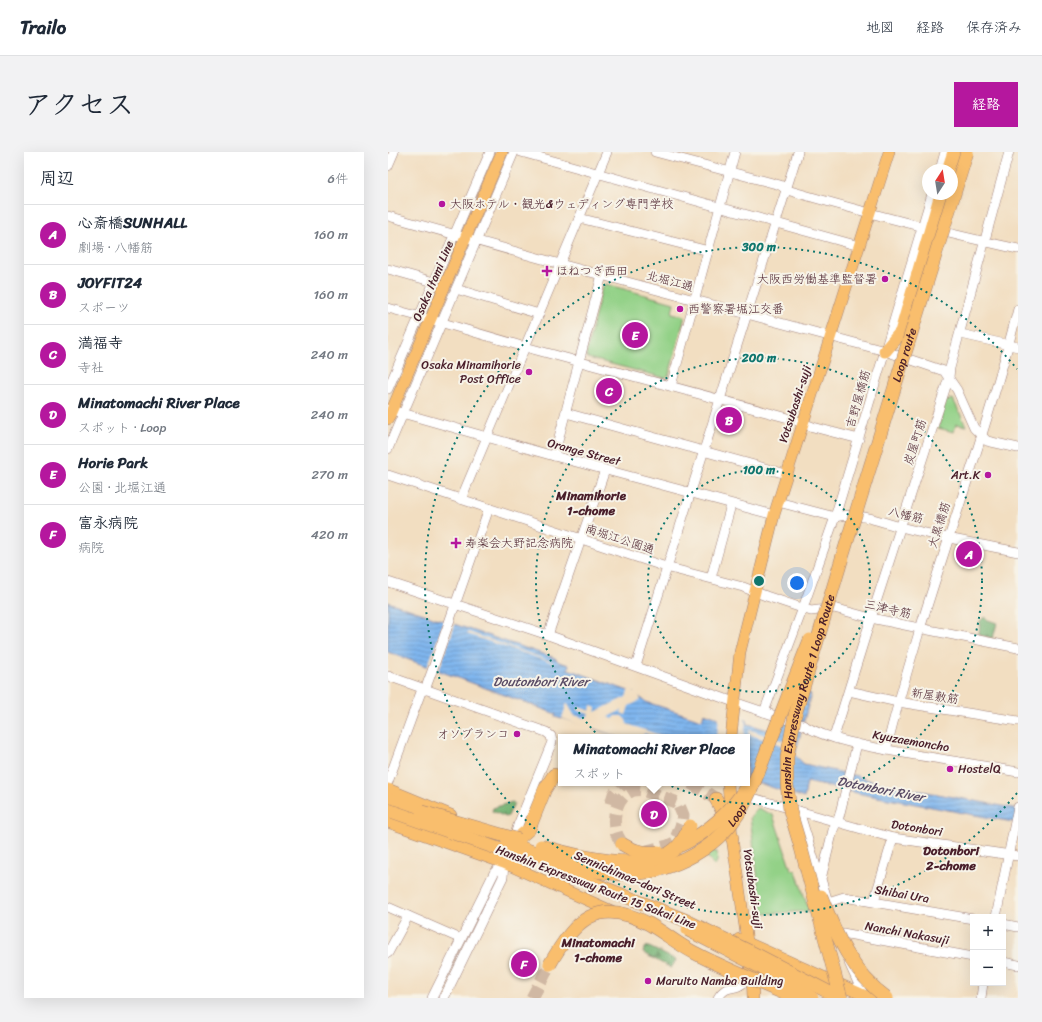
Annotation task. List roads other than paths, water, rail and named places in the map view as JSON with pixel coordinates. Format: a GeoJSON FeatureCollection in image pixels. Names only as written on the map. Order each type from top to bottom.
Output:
{"type":"FeatureCollection","features":[{"type":"Feature","properties":{"kind":"highway"},"geometry":{"type":"LineString","coordinates":[[950,164],[954,152]]}},
{"type":"Feature","properties":{"kind":"highway","name":"Loop route"},"geometry":{"type":"LineString","coordinates":[[842,558],[967,152]]}},
{"type":"Feature","properties":{"kind":"highway"},"geometry":{"type":"LineString","coordinates":[[885,351],[902,332],[927,228],[939,200]]}},
{"type":"Feature","properties":{"kind":"highway","name":"Loop"},"geometry":{"type":"LineString","coordinates":[[511,842],[563,862],[608,873],[639,874],[654,871],[685,860],[712,842],[734,820],[750,793],[842,558]]}},
{"type":"Feature","properties":{"kind":"highway","name":"Hanshin Expressway Route 1 Loop Route"},"geometry":{"type":"LineString","coordinates":[[841,998],[802,848],[790,811],[787,784],[787,757],[796,715],[842,558]]}},
{"type":"Feature","properties":{"kind":"highway"},"geometry":{"type":"LineString","coordinates":[[750,778],[774,732]]}},
{"type":"Feature","properties":{"kind":"highway"},"geometry":{"type":"LineString","coordinates":[[511,842],[529,829],[545,790],[554,775]]}},
{"type":"Feature","properties":{"kind":"highway"},"geometry":{"type":"LineString","coordinates":[[553,850],[589,855],[625,849],[652,853],[680,846],[704,831],[727,811],[743,792],[746,786]]}},
{"type":"Feature","properties":{"kind":"highway"},"geometry":{"type":"LineString","coordinates":[[722,798],[725,816],[732,838]]}},
{"type":"Feature","properties":{"kind":"highway","name":"Hanshin Expressway Route 15 Sakai Line"},"geometry":{"type":"LineString","coordinates":[[388,800],[511,842]]}},
{"type":"Feature","properties":{"kind":"highway","name":"Hanshin Expressway Route 15 Sakai Line"},"geometry":{"type":"LineString","coordinates":[[388,810],[592,882],[685,920],[753,952],[841,998]]}},
{"type":"Feature","properties":{"kind":"highway"},"geometry":{"type":"LineString","coordinates":[[422,812],[553,850],[600,860],[645,861],[666,855],[674,850],[681,842],[690,826]]}},
{"type":"Feature","properties":{"kind":"highway"},"geometry":{"type":"LineString","coordinates":[[802,848],[835,931],[848,956],[866,980],[887,998]]}},
{"type":"Feature","properties":{"kind":"highway"},"geometry":{"type":"LineString","coordinates":[[592,882],[757,965],[806,996]]}},
{"type":"Feature","properties":{"kind":"highway"},"geometry":{"type":"LineString","coordinates":[[550,964],[562,944],[577,925],[591,916],[608,912],[625,914],[641,920],[698,955],[806,996]]}},
{"type":"Feature","properties":{"kind":"main road","name":"Osaka Itami Line"},"geometry":{"type":"LineString","coordinates":[[393,413],[431,320],[471,238],[502,152]]}},
{"type":"Feature","properties":{"kind":"main road","name":"Yotsubashi-suji"},"geometry":{"type":"LineString","coordinates":[[731,734],[732,714],[740,652],[774,515],[869,214],[887,152]]}},
{"type":"Feature","properties":{"kind":"main road"},"geometry":{"type":"LineString","coordinates":[[722,798],[727,786]]}},
{"type":"Feature","properties":{"kind":"main road","name":"Sennichimae-dori Street"},"geometry":{"type":"LineString","coordinates":[[388,789],[747,943],[867,997]]}},
{"type":"Feature","properties":{"kind":"main road"},"geometry":{"type":"LineString","coordinates":[[388,822],[504,863],[806,996]]}},
{"type":"Feature","properties":{"kind":"main road","name":"Yotsubashi-suji"},"geometry":{"type":"LineString","coordinates":[[732,838],[752,972],[753,998]]}},
{"type":"Feature","properties":{"kind":"street"},"geometry":{"type":"LineString","coordinates":[[388,166],[394,152]]}},
{"type":"Feature","properties":{"kind":"street"},"geometry":{"type":"LineString","coordinates":[[388,388],[490,152]]}},
{"type":"Feature","properties":{"kind":"street"},"geometry":{"type":"LineString","coordinates":[[388,448],[393,413],[442,322],[456,289],[471,238],[514,152]]}},
{"type":"Feature","properties":{"kind":"street"},"geometry":{"type":"LineString","coordinates":[[521,152],[859,246]]}},
{"type":"Feature","properties":{"kind":"street"},"geometry":{"type":"LineString","coordinates":[[462,499],[607,152]]}},
{"type":"Feature","properties":{"kind":"street"},"geometry":{"type":"LineString","coordinates":[[655,152],[780,185],[787,190],[869,214],[1018,249]]}},
{"type":"Feature","properties":{"kind":"street"},"geometry":{"type":"LineString","coordinates":[[671,386],[735,152]]}},
{"type":"Feature","properties":{"kind":"street"},"geometry":{"type":"LineString","coordinates":[[636,666],[798,152]]}},
{"type":"Feature","properties":{"kind":"street"},"geometry":{"type":"LineString","coordinates":[[942,164],[945,152]]}},
{"type":"Feature","properties":{"kind":"street","name":"炭屋町筋"},"geometry":{"type":"LineString","coordinates":[[834,737],[949,377],[950,368],[961,334],[1009,152]]}},
{"type":"Feature","properties":{"kind":"street"},"geometry":{"type":"LineString","coordinates":[[927,228],[931,200]]}},
{"type":"Feature","properties":{"kind":"street","name":"北堀江通"},"geometry":{"type":"LineString","coordinates":[[388,216],[560,264],[885,351],[944,371],[949,377]]}},
{"type":"Feature","properties":{"kind":"street"},"geometry":{"type":"LineString","coordinates":[[579,218],[709,251]]}},
{"type":"Feature","properties":{"kind":"street"},"geometry":{"type":"LineString","coordinates":[[388,269],[434,282]]}},
{"type":"Feature","properties":{"kind":"street"},"geometry":{"type":"LineString","coordinates":[[554,456],[602,275]]}},
{"type":"Feature","properties":{"kind":"street"},"geometry":{"type":"LineString","coordinates":[[456,289],[539,314]]}},
{"type":"Feature","properties":{"kind":"street"},"geometry":{"type":"LineString","coordinates":[[388,308],[859,439]]}},
{"type":"Feature","properties":{"kind":"street","name":"大黒橋筋"},"geometry":{"type":"LineString","coordinates":[[886,750],[919,628],[981,435],[1013,346],[1018,309]]}},
{"type":"Feature","properties":{"kind":"street"},"geometry":{"type":"LineString","coordinates":[[961,334],[1013,346]]}},
{"type":"Feature","properties":{"kind":"street","name":"吉野屋橋筋"},"geometry":{"type":"LineString","coordinates":[[768,713],[835,517],[885,351]]}},
{"type":"Feature","properties":{"kind":"street"},"geometry":{"type":"LineString","coordinates":[[949,377],[974,428],[987,441],[1018,448]]}},
{"type":"Feature","properties":{"kind":"street","name":"Orange Street"},"geometry":{"type":"LineString","coordinates":[[393,413],[731,505],[774,515]]}},
{"type":"Feature","properties":{"kind":"street"},"geometry":{"type":"LineString","coordinates":[[566,413],[786,474]]}},
{"type":"Feature","properties":{"kind":"street"},"geometry":{"type":"LineString","coordinates":[[548,636],[605,470]]}},
{"type":"Feature","properties":{"kind":"street","name":"南堀江公園通"},"geometry":{"type":"LineString","coordinates":[[388,475],[666,567],[743,586],[754,591]]}},
{"type":"Feature","properties":{"kind":"street","name":"八幡筋"},"geometry":{"type":"LineString","coordinates":[[778,502],[835,517],[844,514],[873,519],[901,527],[1018,552]]}},
{"type":"Feature","properties":{"kind":"street"},"geometry":{"type":"LineString","coordinates":[[711,578],[731,505]]}},
{"type":"Feature","properties":{"kind":"street"},"geometry":{"type":"LineString","coordinates":[[388,782],[421,692],[425,690],[489,508]]}},
{"type":"Feature","properties":{"kind":"street","name":"Kyuzaemoncho"},"geometry":{"type":"LineString","coordinates":[[388,582],[636,666],[734,702],[803,724],[810,729],[857,744],[1018,772]]}},
{"type":"Feature","properties":{"kind":"street","name":"三津寺筋"},"geometry":{"type":"LineString","coordinates":[[754,591],[811,611],[834,608],[871,618],[1018,648]]}},
{"type":"Feature","properties":{"kind":"street"},"geometry":{"type":"LineString","coordinates":[[388,676],[546,732],[551,736],[552,742],[511,842],[504,863],[504,877],[444,998]]}},
{"type":"Feature","properties":{"kind":"street","name":"新屋敷筋"},"geometry":{"type":"LineString","coordinates":[[849,691],[898,702],[1018,720]]}},
{"type":"Feature","properties":{"kind":"street"},"geometry":{"type":"LineString","coordinates":[[820,879],[857,744]]}},
{"type":"Feature","properties":{"kind":"street","name":"Dotonbori"},"geometry":{"type":"LineString","coordinates":[[722,798],[746,796],[836,823],[893,838],[1018,856]]}},
{"type":"Feature","properties":{"kind":"street"},"geometry":{"type":"LineString","coordinates":[[997,914],[1018,807]]}},
{"type":"Feature","properties":{"kind":"street"},"geometry":{"type":"LineString","coordinates":[[799,811],[837,932],[854,976],[867,997]]}},
{"type":"Feature","properties":{"kind":"street"},"geometry":{"type":"LineString","coordinates":[[874,902],[893,838]]}},
{"type":"Feature","properties":{"kind":"street"},"geometry":{"type":"LineString","coordinates":[[432,998],[494,873],[504,863]]}},
{"type":"Feature","properties":{"kind":"street","name":"Shibai Ura"},"geometry":{"type":"LineString","coordinates":[[828,902],[844,897],[970,918]]}},
{"type":"Feature","properties":{"kind":"street"},"geometry":{"type":"LineString","coordinates":[[388,907],[461,939]]}},
{"type":"Feature","properties":{"kind":"street"},"geometry":{"type":"LineString","coordinates":[[388,953],[408,916]]}},
{"type":"Feature","properties":{"kind":"street"},"geometry":{"type":"LineString","coordinates":[[1006,925],[1018,927]]}},
{"type":"Feature","properties":{"kind":"street","name":"Nanchi Nakasuji"},"geometry":{"type":"LineString","coordinates":[[837,932],[970,956]]}},
{"type":"Feature","properties":{"kind":"street"},"geometry":{"type":"LineString","coordinates":[[1006,963],[1018,965]]}},
{"type":"Feature","properties":{"kind":"street"},"geometry":{"type":"LineString","coordinates":[[718,998],[727,988],[736,987],[742,984],[752,972]]}},
{"type":"Feature","properties":{"kind":"street"},"geometry":{"type":"LineString","coordinates":[[833,998],[834,982]]}},
{"type":"Feature","properties":{"kind":"street"},"geometry":{"type":"LineString","coordinates":[[981,998],[983,986]]}},
{"type":"Feature","properties":{"kind":"water","name":"Doutonbori River"},"geometry":{"type":"Polygon","coordinates":[[[388,602],[555,658],[559,662],[569,665],[568,669],[634,693],[646,702],[702,720],[704,713],[718,718],[747,720],[748,724],[768,730],[774,728],[790,686],[811,694],[795,755],[804,764],[857,776],[878,783],[1018,809],[1018,823],[867,795],[807,782],[804,798],[750,780],[750,734],[610,734],[555,717],[556,714],[388,652],[388,602]]]}},
{"type":"Feature","properties":{"kind":"tunnel"},"geometry":{"type":"LineString","coordinates":[[611,804],[614,794],[621,786]]}},
{"type":"Feature","properties":{"kind":"tunnel"},"geometry":{"type":"LineString","coordinates":[[696,786],[716,799]]}},
{"type":"Feature","properties":{"kind":"tunnel"},"geometry":{"type":"LineString","coordinates":[[622,844],[616,834],[616,810],[623,797],[629,792],[643,790],[678,803],[683,815],[682,824],[674,843],[647,851]]}},
{"type":"Feature","properties":{"kind":"tunnel"},"geometry":{"type":"LineString","coordinates":[[532,998],[550,964]]}},
{"type":"Feature","properties":{"kind":"place","name":"大阪ホテル・観光&ウェディング専門学校"},"geometry":{"type":"Point","coordinates":[442,204]}},
{"type":"Feature","properties":{"kind":"place","name":"ほねつぎ西田"},"geometry":{"type":"Point","coordinates":[547,271]}},
{"type":"Feature","properties":{"kind":"place","name":"大阪西労働基準監督署"},"geometry":{"type":"Point","coordinates":[885,279]}},
{"type":"Feature","properties":{"kind":"place","name":"西警察署堀江交番"},"geometry":{"type":"Point","coordinates":[680,309]}},
{"type":"Feature","properties":{"kind":"place","name":"Horie Park"},"geometry":{"type":"Point","coordinates":[635,335]}},
{"type":"Feature","properties":{"kind":"place","name":"Osaka Minamihorie Post Office"},"geometry":{"type":"Point","coordinates":[529,372]}},
{"type":"Feature","properties":{"kind":"place","name":"満福寺"},"geometry":{"type":"Point","coordinates":[609,391]}},
{"type":"Feature","properties":{"kind":"place","name":"JOYFIT24"},"geometry":{"type":"Point","coordinates":[729,420]}},
{"type":"Feature","properties":{"kind":"place","name":"Art.K"},"geometry":{"type":"Point","coordinates":[988,475]}},
{"type":"Feature","properties":{"kind":"place","name":"寿楽会大野記念病院"},"geometry":{"type":"Point","coordinates":[456,543]}},
{"type":"Feature","properties":{"kind":"place","name":"心斎橋SUNHALL"},"geometry":{"type":"Point","coordinates":[969,554]}},
{"type":"Feature","properties":{"kind":"place","name":"オソブランコ"},"geometry":{"type":"Point","coordinates":[517,734]}},
{"type":"Feature","properties":{"kind":"place","name":"HostelQ"},"geometry":{"type":"Point","coordinates":[950,769]}},
{"type":"Feature","properties":{"kind":"place","name":"Minatomachi River Place"},"geometry":{"type":"Point","coordinates":[654,814]}},
{"type":"Feature","properties":{"kind":"place","name":"富永病院"},"geometry":{"type":"Point","coordinates":[524,964]}},
{"type":"Feature","properties":{"kind":"place","name":"Maruito Namba Building"},"geometry":{"type":"Point","coordinates":[648,981]}},
{"type":"Feature","properties":{"kind":"district","name":"Minamihorie 1-chome"},"geometry":{"type":"Point","coordinates":[591,502]}},
{"type":"Feature","properties":{"kind":"district","name":"Dotonbori 2-chome"},"geometry":{"type":"Point","coordinates":[951,858]}},
{"type":"Feature","properties":{"kind":"district","name":"Minatomachi 1-chome"},"geometry":{"type":"Point","coordinates":[598,950]}},
{"type":"Feature","properties":{"kind":"water label","name":"Dotonbori River"},"geometry":{"type":"Point","coordinates":[881,789]}}]}
